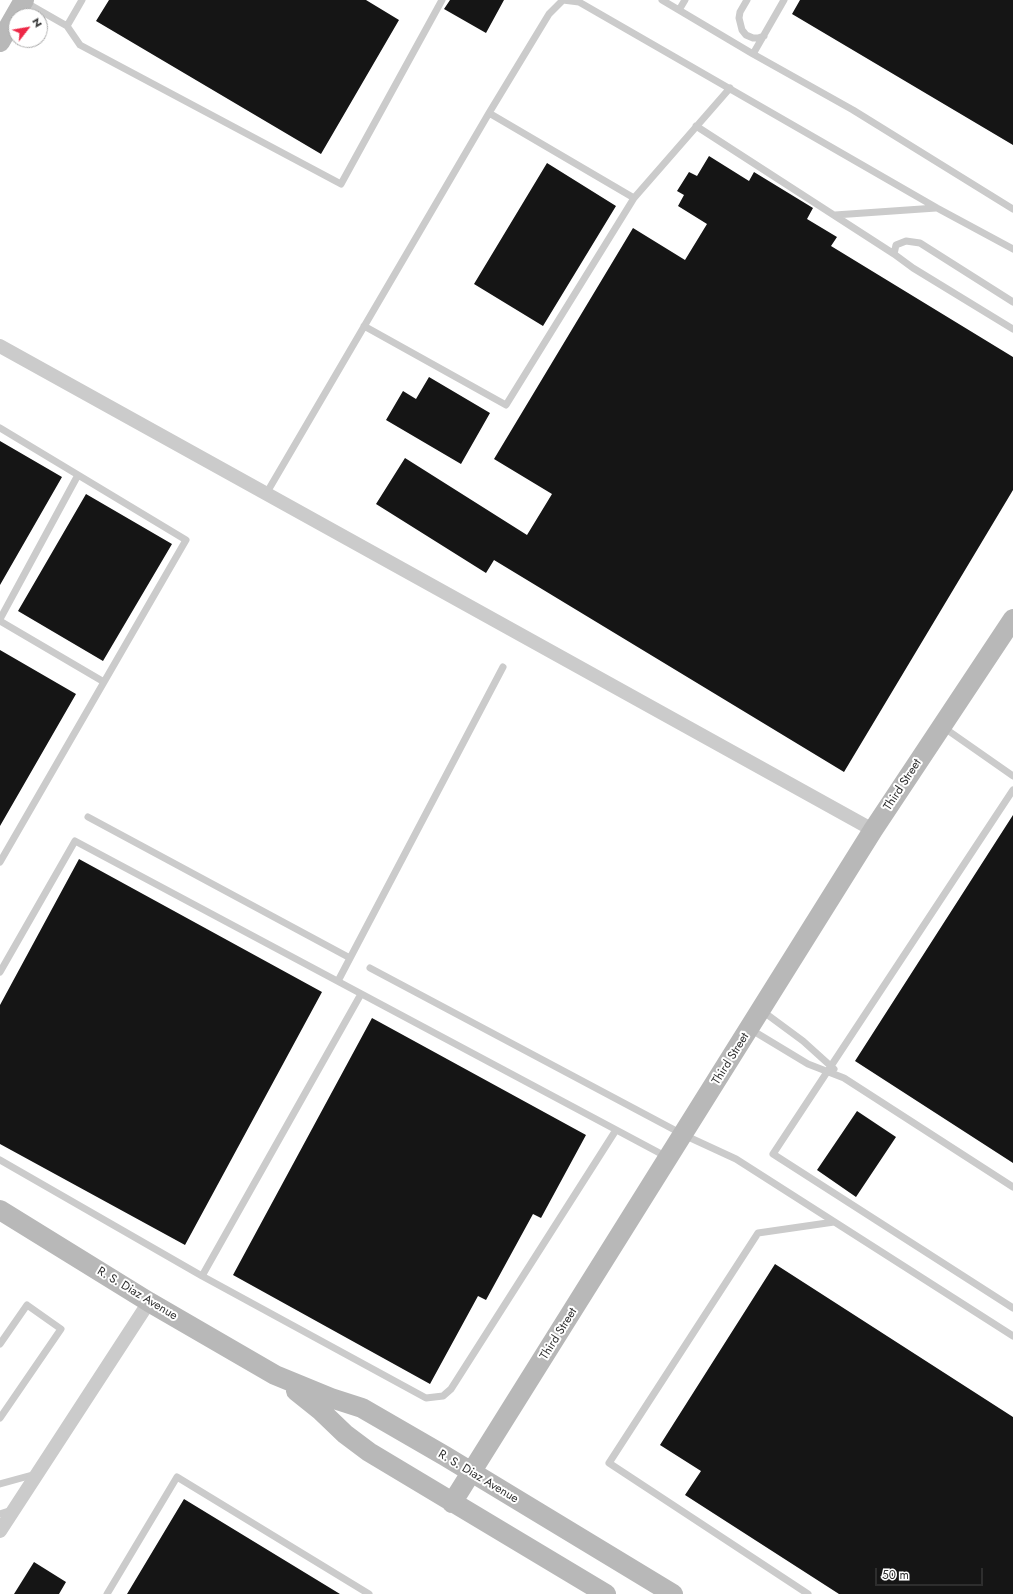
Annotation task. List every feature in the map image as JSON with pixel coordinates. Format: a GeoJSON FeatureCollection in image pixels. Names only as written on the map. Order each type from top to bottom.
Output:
{"type":"FeatureCollection","features":[{"type":"Feature","properties":{"kind":"street"},"geometry":{"type":"LineString","coordinates":[[0,42],[24,1]]}},
{"type":"Feature","properties":{"kind":"street"},"geometry":{"type":"LineString","coordinates":[[0,346],[873,830]]}},
{"type":"Feature","properties":{"kind":"street","name":"Third Street"},"geometry":{"type":"LineString","coordinates":[[452,1503],[684,1135],[873,830],[1013,619]]}},
{"type":"Feature","properties":{"kind":"street","name":"R. S. Diaz Avenue"},"geometry":{"type":"LineString","coordinates":[[0,1210],[149,1302],[276,1375],[331,1398],[362,1408],[445,1456],[673,1594]]}},
{"type":"Feature","properties":{"kind":"street"},"geometry":{"type":"LineString","coordinates":[[0,1531],[149,1302]]}},
{"type":"Feature","properties":{"kind":"street","name":"R. S. Diaz Avenue"},"geometry":{"type":"LineString","coordinates":[[276,1375],[321,1411],[345,1434],[369,1452],[606,1594]]}},
{"type":"Feature","properties":{"kind":"lane"},"geometry":{"type":"LineString","coordinates":[[67,26],[82,0]]}},
{"type":"Feature","properties":{"kind":"lane"},"geometry":{"type":"LineString","coordinates":[[24,1],[67,26],[80,45],[341,184],[442,0]]}},
{"type":"Feature","properties":{"kind":"lane"},"geometry":{"type":"LineString","coordinates":[[266,494],[489,113],[549,14],[563,0],[579,2],[937,208],[1013,249]]}},
{"type":"Feature","properties":{"kind":"lane"},"geometry":{"type":"LineString","coordinates":[[662,0],[753,54],[854,110],[1013,208]]}},
{"type":"Feature","properties":{"kind":"lane"},"geometry":{"type":"LineString","coordinates":[[679,10],[685,0]]}},
{"type":"Feature","properties":{"kind":"lane"},"geometry":{"type":"LineString","coordinates":[[747,0],[740,12],[739,18],[742,30],[746,35],[753,38],[764,36]]}},
{"type":"Feature","properties":{"kind":"lane"},"geometry":{"type":"LineString","coordinates":[[753,54],[784,0]]}},
{"type":"Feature","properties":{"kind":"lane"},"geometry":{"type":"LineString","coordinates":[[364,326],[506,405],[634,198],[730,88]]}},
{"type":"Feature","properties":{"kind":"lane"},"geometry":{"type":"LineString","coordinates":[[489,113],[634,198]]}},
{"type":"Feature","properties":{"kind":"lane"},"geometry":{"type":"LineString","coordinates":[[696,126],[835,215],[913,268],[1013,329]]}},
{"type":"Feature","properties":{"kind":"lane"},"geometry":{"type":"LineString","coordinates":[[835,215],[937,208]]}},
{"type":"Feature","properties":{"kind":"lane"},"geometry":{"type":"LineString","coordinates":[[894,254],[896,245],[906,242],[920,243],[1013,302]]}},
{"type":"Feature","properties":{"kind":"lane"},"geometry":{"type":"LineString","coordinates":[[0,428],[186,540],[0,862]]}},
{"type":"Feature","properties":{"kind":"lane"},"geometry":{"type":"LineString","coordinates":[[78,475],[0,620],[104,682]]}},
{"type":"Feature","properties":{"kind":"lane"},"geometry":{"type":"LineString","coordinates":[[338,981],[503,666]]}},
{"type":"Feature","properties":{"kind":"lane"},"geometry":{"type":"LineString","coordinates":[[942,726],[1013,776]]}},
{"type":"Feature","properties":{"kind":"lane"},"geometry":{"type":"LineString","coordinates":[[1013,790],[773,1154],[1013,1308]]}},
{"type":"Feature","properties":{"kind":"lane"},"geometry":{"type":"LineString","coordinates":[[88,817],[350,958]]}},
{"type":"Feature","properties":{"kind":"lane"},"geometry":{"type":"LineString","coordinates":[[0,972],[75,841],[669,1158]]}},
{"type":"Feature","properties":{"kind":"lane"},"geometry":{"type":"LineString","coordinates":[[370,968],[684,1135],[736,1159],[1013,1336]]}},
{"type":"Feature","properties":{"kind":"lane"},"geometry":{"type":"LineString","coordinates":[[202,1276],[361,994]]}},
{"type":"Feature","properties":{"kind":"lane"},"geometry":{"type":"LineString","coordinates":[[761,1010],[803,1040],[829,1069]]}},
{"type":"Feature","properties":{"kind":"lane"},"geometry":{"type":"LineString","coordinates":[[750,1029],[802,1061],[829,1069],[841,1076],[1013,1187]]}},
{"type":"Feature","properties":{"kind":"lane"},"geometry":{"type":"LineString","coordinates":[[0,1160],[202,1276],[426,1398],[443,1396],[451,1390],[616,1130]]}},
{"type":"Feature","properties":{"kind":"lane"},"geometry":{"type":"LineString","coordinates":[[808,1594],[609,1463],[758,1233],[834,1222]]}},
{"type":"Feature","properties":{"kind":"lane"},"geometry":{"type":"LineString","coordinates":[[0,1344],[27,1305],[61,1329],[0,1418]]}},
{"type":"Feature","properties":{"kind":"lane"},"geometry":{"type":"LineString","coordinates":[[0,1484],[38,1473]]}},
{"type":"Feature","properties":{"kind":"lane"},"geometry":{"type":"LineString","coordinates":[[107,1594],[177,1477],[369,1594]]}},
{"type":"Feature","properties":{"kind":"lane"},"geometry":{"type":"LineString","coordinates":[[0,1514],[14,1510]]}},
{"type":"Feature","properties":{"kind":"building"},"geometry":{"type":"Polygon","coordinates":[[[109,0],[366,0],[399,20],[321,154],[96,21],[109,0]]]}},
{"type":"Feature","properties":{"kind":"building"},"geometry":{"type":"Polygon","coordinates":[[[450,0],[504,0],[486,33],[444,9],[450,0]]]}},
{"type":"Feature","properties":{"kind":"building"},"geometry":{"type":"Polygon","coordinates":[[[800,0],[1013,0],[1013,145],[792,14],[800,0]]]}},
{"type":"Feature","properties":{"kind":"building"},"geometry":{"type":"Polygon","coordinates":[[[709,156],[749,181],[754,172],[813,208],[807,219],[837,237],[831,246],[1013,357],[1013,490],[844,772],[494,560],[486,573],[376,504],[405,458],[527,535],[552,494],[494,459],[633,228],[685,260],[707,224],[678,206],[684,195],[677,191],[689,172],[697,176],[709,156]]]}},
{"type":"Feature","properties":{"kind":"building"},"geometry":{"type":"Polygon","coordinates":[[[547,163],[616,206],[543,326],[474,284],[547,163]]]}},
{"type":"Feature","properties":{"kind":"building"},"geometry":{"type":"Polygon","coordinates":[[[429,377],[490,413],[461,464],[386,420],[403,391],[416,399],[429,377]]]}},
{"type":"Feature","properties":{"kind":"building"},"geometry":{"type":"Polygon","coordinates":[[[0,441],[62,477],[0,585],[0,441]]]}},
{"type":"Feature","properties":{"kind":"building"},"geometry":{"type":"Polygon","coordinates":[[[86,494],[172,544],[103,661],[18,611],[86,494]]]}},
{"type":"Feature","properties":{"kind":"building"},"geometry":{"type":"Polygon","coordinates":[[[0,650],[76,694],[0,826],[0,650]]]}},
{"type":"Feature","properties":{"kind":"building"},"geometry":{"type":"Polygon","coordinates":[[[1013,815],[1013,1163],[855,1061],[1013,815]]]}},
{"type":"Feature","properties":{"kind":"building"},"geometry":{"type":"Polygon","coordinates":[[[79,859],[322,992],[185,1245],[0,1144],[0,1005],[79,859]]]}},
{"type":"Feature","properties":{"kind":"building"},"geometry":{"type":"Polygon","coordinates":[[[372,1018],[586,1135],[541,1218],[533,1214],[486,1300],[478,1296],[430,1384],[233,1275],[372,1018]]]}},
{"type":"Feature","properties":{"kind":"building"},"geometry":{"type":"Polygon","coordinates":[[[857,1111],[896,1137],[856,1197],[817,1170],[857,1111]]]}},
{"type":"Feature","properties":{"kind":"building"},"geometry":{"type":"Polygon","coordinates":[[[775,1264],[1013,1417],[1013,1594],[839,1594],[685,1495],[701,1471],[660,1445],[775,1264]]]}},
{"type":"Feature","properties":{"kind":"building"},"geometry":{"type":"Polygon","coordinates":[[[184,1499],[340,1594],[127,1594],[184,1499]]]}},
{"type":"Feature","properties":{"kind":"building"},"geometry":{"type":"Polygon","coordinates":[[[34,1562],[66,1582],[59,1594],[14,1594],[34,1562]]]}}]}
